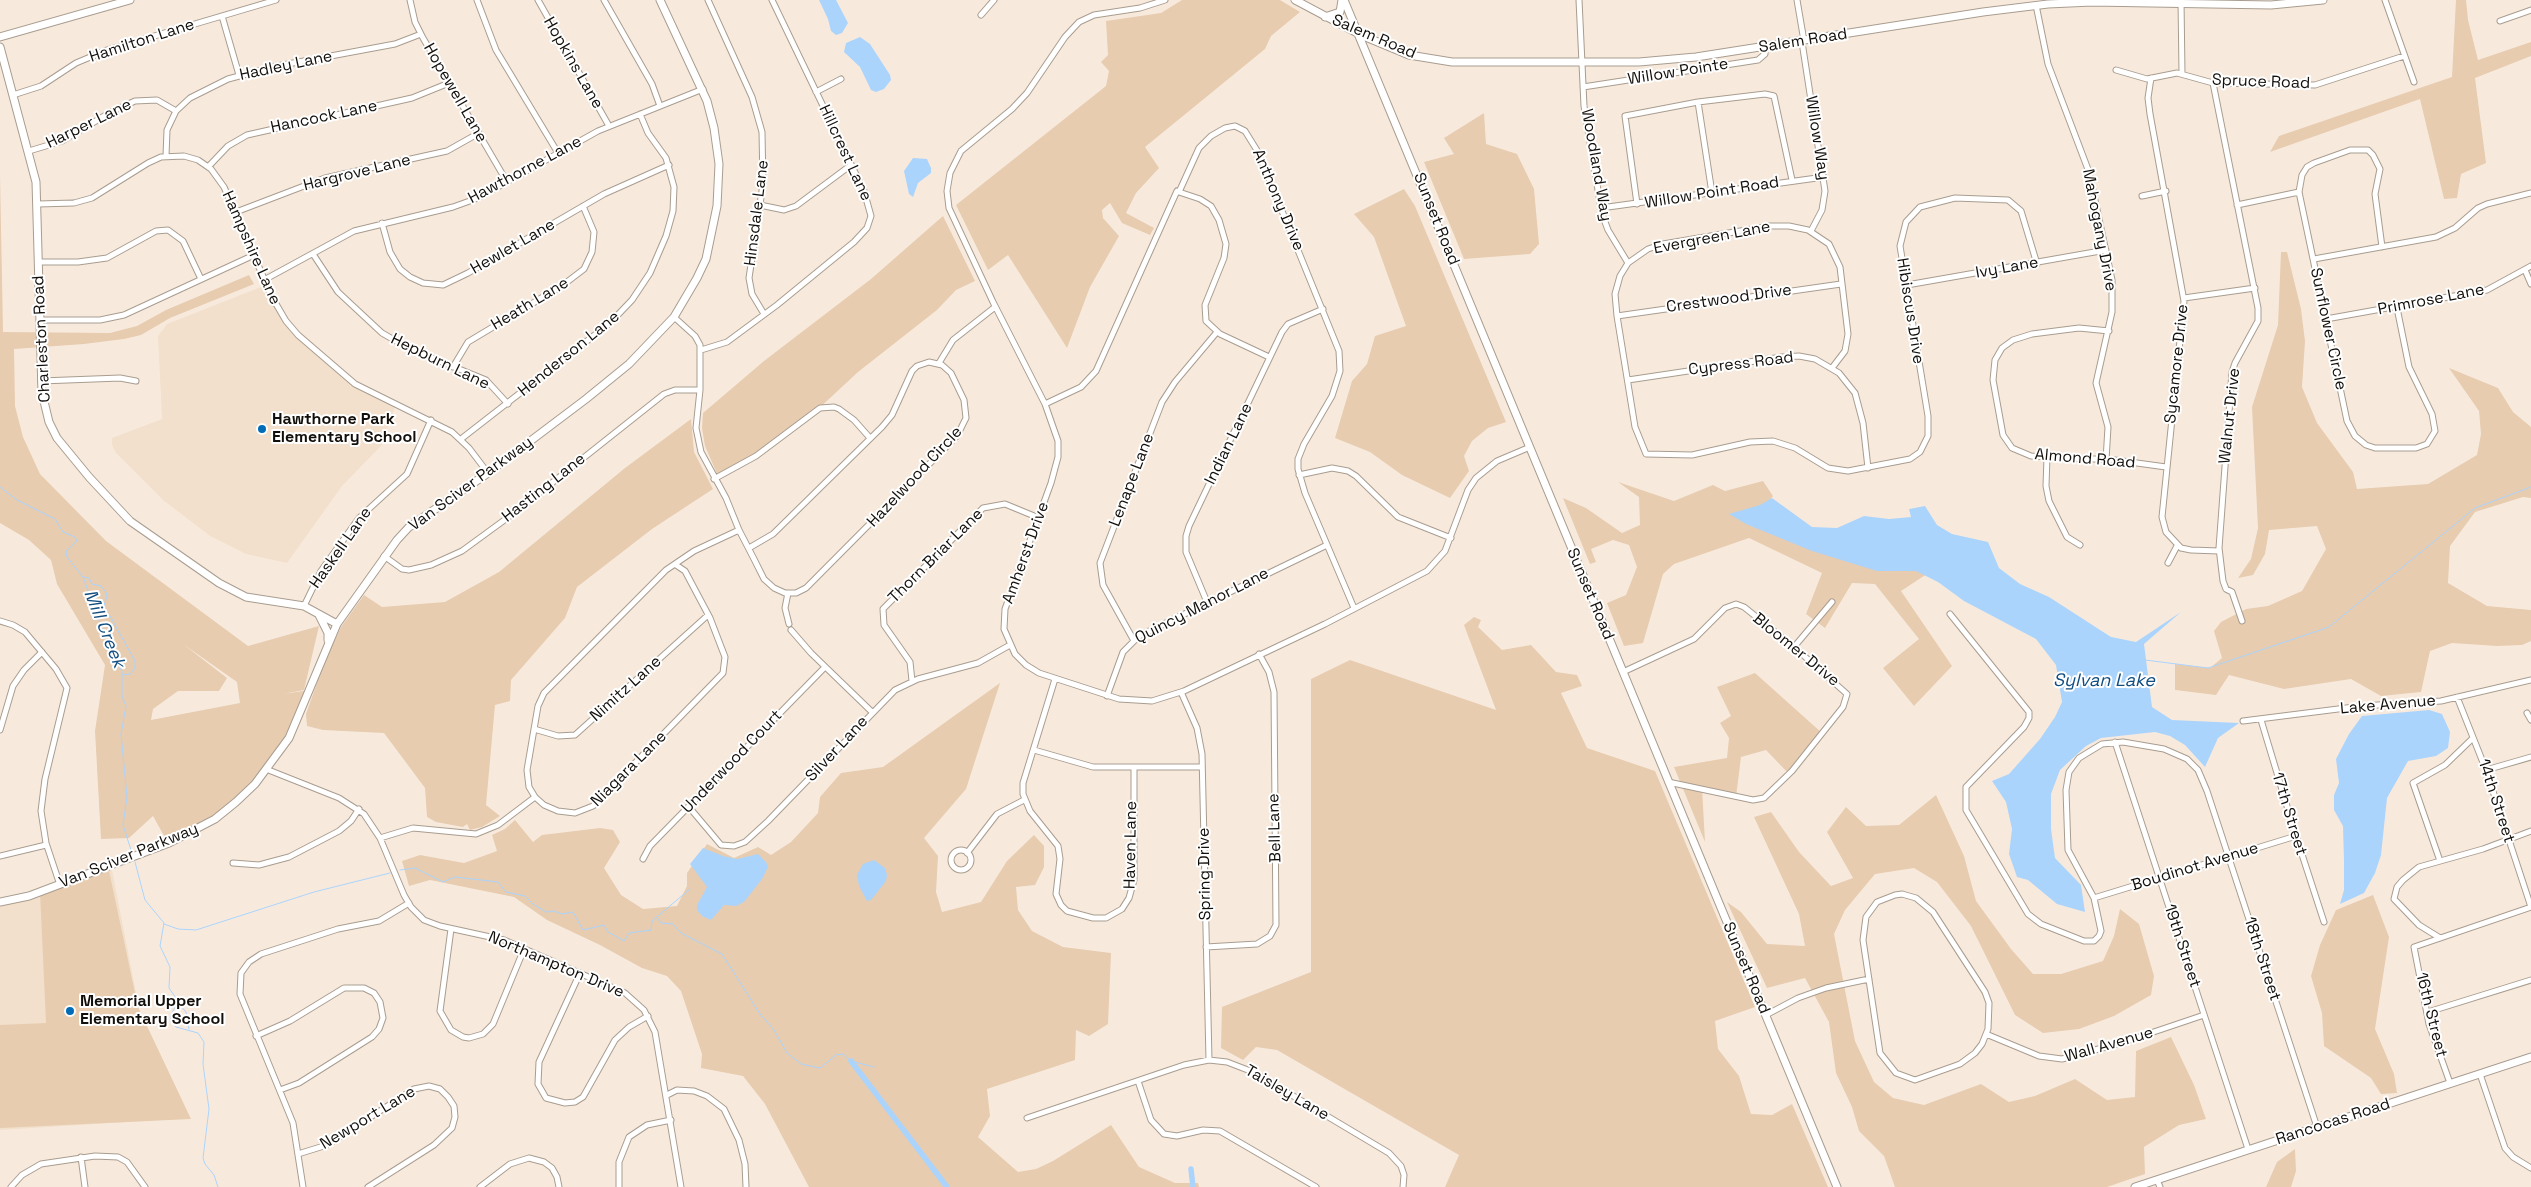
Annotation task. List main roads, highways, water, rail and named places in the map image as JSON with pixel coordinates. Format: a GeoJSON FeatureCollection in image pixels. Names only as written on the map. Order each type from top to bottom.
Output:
{"type":"FeatureCollection","features":[{"type":"Feature","properties":{"kind":"water"},"geometry":{"type":"Polygon","coordinates":[[[819,0],[836,0],[848,23],[842,33],[836,35],[831,31],[828,19],[819,0]]]}},
{"type":"Feature","properties":{"kind":"water"},"geometry":{"type":"Polygon","coordinates":[[[860,37],[870,44],[890,75],[891,80],[884,89],[876,92],[871,90],[860,67],[844,52],[846,43],[860,37]]]}},
{"type":"Feature","properties":{"kind":"water"},"geometry":{"type":"Polygon","coordinates":[[[913,158],[927,159],[931,173],[918,183],[913,197],[909,194],[904,171],[913,158]]]}},
{"type":"Feature","properties":{"kind":"water","name":"Sylvan Lake"},"geometry":{"type":"Polygon","coordinates":[[[1772,498],[1812,527],[1837,528],[1864,516],[1889,519],[1911,517],[1909,509],[1925,506],[1937,525],[1952,534],[1988,542],[1999,568],[2020,584],[2049,597],[2111,637],[2136,642],[2181,612],[2144,644],[2152,707],[2172,720],[2239,723],[2218,738],[2205,767],[2185,745],[2170,736],[2155,732],[2101,738],[2086,746],[2060,770],[2051,794],[2051,829],[2055,858],[2081,885],[2085,912],[2057,904],[2028,880],[2017,877],[2009,854],[2012,829],[2006,802],[1992,781],[2009,774],[2040,739],[2055,717],[2062,702],[2056,665],[2036,639],[1964,601],[1938,582],[1916,571],[1877,571],[1812,551],[1746,524],[1729,514],[1760,505],[1772,498]]]}},
{"type":"Feature","properties":{"kind":"water"},"geometry":{"type":"Polygon","coordinates":[[[2429,710],[2442,714],[2450,732],[2448,748],[2436,756],[2408,761],[2387,798],[2381,855],[2375,873],[2364,893],[2340,904],[2344,890],[2344,861],[2343,826],[2334,810],[2334,795],[2339,783],[2336,759],[2349,734],[2362,716],[2429,710]]]}},
{"type":"Feature","properties":{"kind":"water"},"geometry":{"type":"Polygon","coordinates":[[[703,848],[737,859],[758,854],[768,867],[762,879],[744,902],[736,906],[724,905],[711,920],[702,916],[697,910],[697,905],[707,887],[690,864],[703,848]]]}},
{"type":"Feature","properties":{"kind":"water"},"geometry":{"type":"Polygon","coordinates":[[[874,860],[885,868],[886,881],[871,900],[867,901],[859,886],[857,875],[863,864],[874,860]]]}},
{"type":"Feature","properties":{"kind":"waterway","name":"Mill Creek"},"geometry":{"type":"LineString","coordinates":[[0,487],[17,500],[55,519],[63,532],[75,537],[77,541],[66,551],[67,557],[83,577],[112,655],[122,671],[122,696],[126,706],[121,734],[127,797],[123,825],[131,850]]}},
{"type":"Feature","properties":{"kind":"waterway"},"geometry":{"type":"LineString","coordinates":[[2145,660],[2208,668],[2329,627],[2475,508],[2531,487]]}},
{"type":"Feature","properties":{"kind":"waterway"},"geometry":{"type":"LineString","coordinates":[[84,577],[89,578],[92,584],[101,586],[106,592],[107,596],[102,612],[110,616],[135,661],[135,668],[130,674],[123,675]]}},
{"type":"Feature","properties":{"kind":"waterway","name":"Mill Creek"},"geometry":{"type":"LineString","coordinates":[[135,862],[145,900],[164,923],[160,946],[170,967],[169,988],[178,1001],[171,1015],[171,1022],[176,1027],[198,1033],[204,1042],[203,1064],[209,1109],[203,1158],[205,1164],[214,1175],[218,1187]]}},
{"type":"Feature","properties":{"kind":"waterway"},"geometry":{"type":"LineString","coordinates":[[400,870],[415,868],[443,882],[455,877],[498,882],[506,892],[525,896],[533,904],[546,912],[554,911],[562,914],[573,912],[583,930],[604,925],[608,932],[624,941],[629,933],[651,930],[652,921],[690,889]]}},
{"type":"Feature","properties":{"kind":"waterway"},"geometry":{"type":"LineString","coordinates":[[164,924],[178,929],[196,930],[314,892],[390,873]]}},
{"type":"Feature","properties":{"kind":"waterway"},"geometry":{"type":"LineString","coordinates":[[658,919],[661,923],[673,924],[681,933],[722,954],[760,1014],[774,1030],[787,1053],[801,1064],[820,1068],[836,1055],[843,1054],[851,1061],[874,1067]]}},
{"type":"Feature","properties":{"kind":"waterway"},"geometry":{"type":"LineString","coordinates":[[179,1004],[186,1012],[189,1029]]}},
{"type":"Feature","properties":{"kind":"waterway"},"geometry":{"type":"LineString","coordinates":[[851,1061],[947,1187]]}},
{"type":"Feature","properties":{"kind":"waterway"},"geometry":{"type":"LineString","coordinates":[[1191,1169],[1193,1187]]}},
{"type":"Feature","properties":{"kind":"place","name":"Hawthorne Park Elementary School"},"geometry":{"type":"Point","coordinates":[262,429]}},
{"type":"Feature","properties":{"kind":"place","name":"Memorial Upper Elementary School"},"geometry":{"type":"Point","coordinates":[70,1011]}}]}
